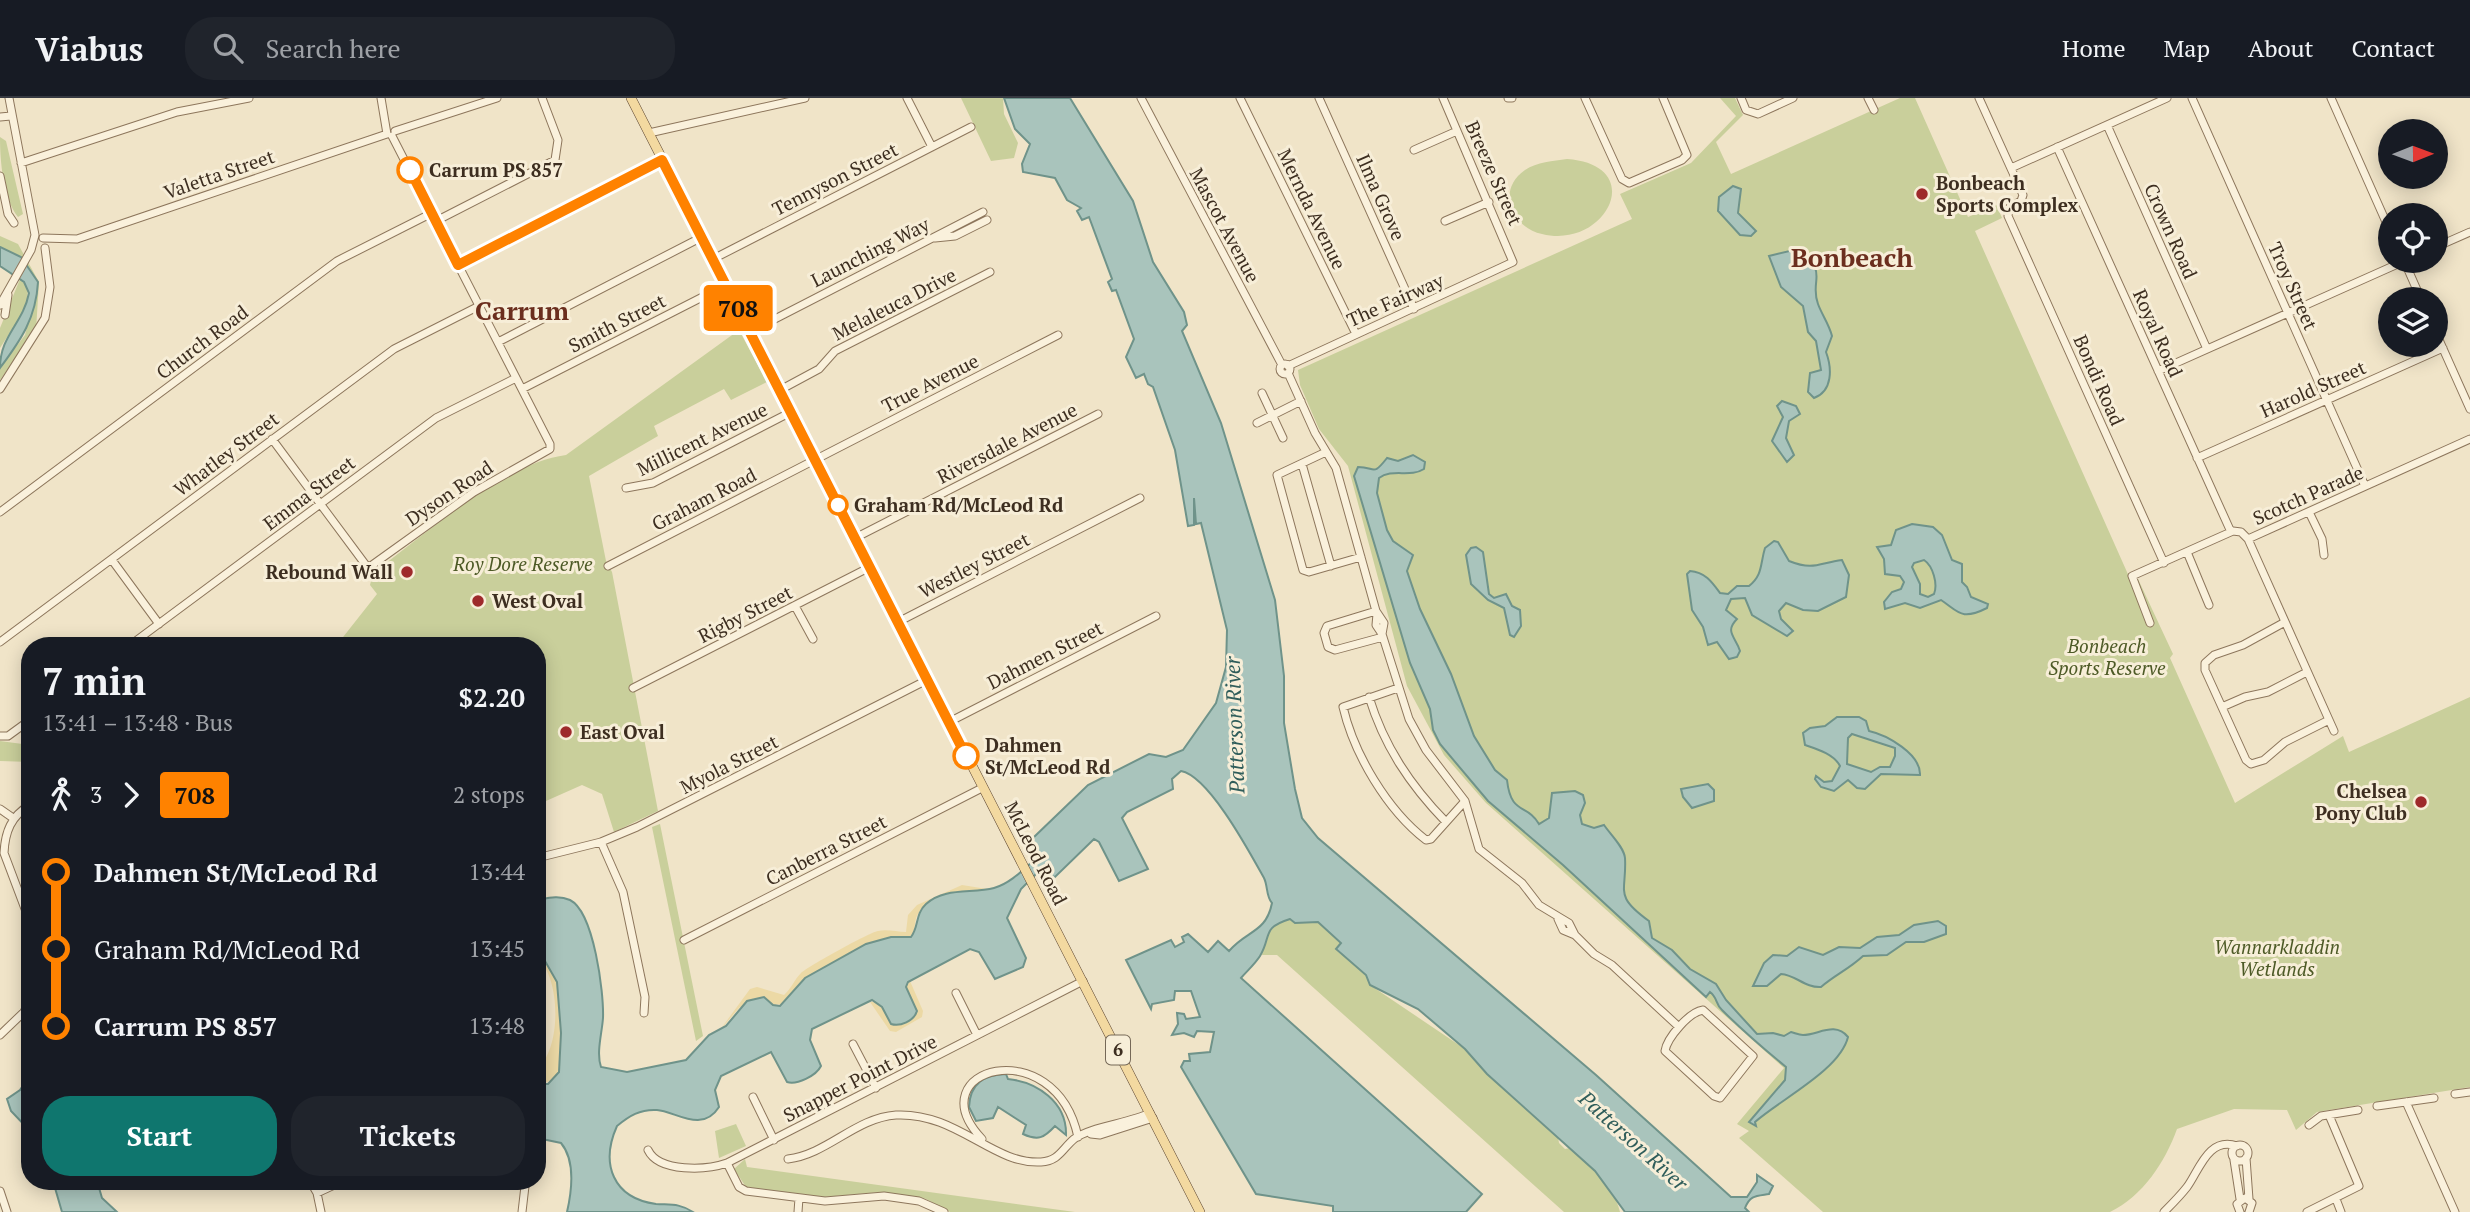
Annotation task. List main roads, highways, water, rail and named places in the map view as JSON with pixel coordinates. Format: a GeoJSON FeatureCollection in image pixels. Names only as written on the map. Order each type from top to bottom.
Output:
{"type":"FeatureCollection","features":[{"type":"Feature","properties":{"kind":"main road","name":"McLeod Road"},"geometry":{"type":"LineString","coordinates":[[631,98],[1200,1212]]}},
{"type":"Feature","properties":{"kind":"water","name":"Patterson River"},"geometry":{"type":"Polygon","coordinates":[[[1004,98],[1070,98],[1133,201],[1153,262],[1184,312],[1187,325],[1182,331],[1221,423],[1275,600],[1284,676],[1284,723],[1302,818],[1318,838],[1596,1075],[1731,1197],[1747,1197],[1757,1182],[1757,1175],[1773,1186],[1769,1194],[1754,1197],[1749,1201],[1745,1208],[1749,1212],[1625,1212],[1595,1171],[1487,1074],[1465,1049],[1418,1009],[1370,985],[1366,975],[1336,949],[1341,943],[1318,922],[1295,923],[1290,919],[1271,929],[1260,956],[1241,978],[1482,1194],[1466,1212],[1333,1212],[1333,1206],[1256,1194],[1181,1067],[1184,1061],[1190,1061],[1189,1054],[1210,1052],[1214,1032],[1197,1031],[1194,1037],[1184,1033],[1172,1035],[1178,1024],[1177,1013],[1184,1014],[1186,1019],[1200,1017],[1191,991],[1175,991],[1174,1000],[1152,1004],[1151,1009],[1126,960],[1171,940],[1175,947],[1184,942],[1182,937],[1188,934],[1208,952],[1218,941],[1229,951],[1261,926],[1272,903],[1265,881],[1228,817],[1204,786],[1181,771],[1172,779],[1173,789],[1127,812],[1122,818],[1148,869],[1119,881],[1099,842],[1094,839],[1055,877],[1038,872],[1021,889],[1007,918],[1026,958],[1023,967],[995,979],[979,952],[970,949],[908,982],[906,987],[917,1011],[913,1018],[906,1022],[891,1024],[882,1007],[872,1000],[812,1029],[810,1040],[821,1066],[806,1079],[787,1082],[771,1052],[721,1076],[715,1090],[719,1107],[705,1119],[688,1119],[664,1111],[651,1110],[635,1114],[617,1126],[610,1153],[614,1177],[620,1187],[641,1200],[679,1206],[693,1212],[567,1212],[572,1176],[569,1158],[561,1143],[546,1140],[546,1084],[559,1072],[561,1033],[557,982],[546,963],[546,898],[558,897],[570,900],[578,907],[591,936],[602,991],[603,1018],[599,1056],[601,1067],[627,1072],[686,1060],[709,1035],[726,1026],[747,1001],[764,997],[773,1005],[780,1006],[805,978],[866,944],[891,937],[911,937],[923,908],[933,899],[950,893],[986,890],[1010,880],[1033,861],[1033,838],[1088,785],[1149,754],[1166,757],[1183,750],[1216,703],[1226,667],[1227,630],[1201,523],[1196,524],[1194,498],[1194,525],[1188,526],[1175,450],[1153,387],[1148,384],[1144,374],[1136,378],[1126,357],[1134,339],[1116,290],[1112,291],[1108,282],[1112,279],[1089,217],[1082,220],[1077,211],[1081,208],[1067,200],[1055,178],[1023,172],[1022,164],[1030,144],[1015,129],[1004,98]]]}},
{"type":"Feature","properties":{"kind":"water"},"geometry":{"type":"Polygon","coordinates":[[[1733,186],[1741,189],[1738,213],[1756,231],[1751,236],[1740,235],[1718,211],[1719,197],[1733,186]]]}},
{"type":"Feature","properties":{"kind":"water"},"geometry":{"type":"Polygon","coordinates":[[[0,247],[21,257],[38,282],[31,318],[15,348],[0,368],[4,347],[29,293],[24,282],[0,266],[0,247]]]}},
{"type":"Feature","properties":{"kind":"water"},"geometry":{"type":"Polygon","coordinates":[[[1798,249],[1808,257],[1816,271],[1816,296],[1832,336],[1826,352],[1830,372],[1828,385],[1814,398],[1808,392],[1810,373],[1821,370],[1816,341],[1808,332],[1803,306],[1781,287],[1769,256],[1798,249]]]}},
{"type":"Feature","properties":{"kind":"water"},"geometry":{"type":"Polygon","coordinates":[[[1782,401],[1796,406],[1800,414],[1789,421],[1786,438],[1794,455],[1787,462],[1772,441],[1783,417],[1777,406],[1782,401]]]}},
{"type":"Feature","properties":{"kind":"water"},"geometry":{"type":"Polygon","coordinates":[[[1413,455],[1425,462],[1424,469],[1379,478],[1377,493],[1387,530],[1393,541],[1413,555],[1407,571],[1420,609],[1451,674],[1474,736],[1495,770],[1507,780],[1512,799],[1539,824],[1549,818],[1552,793],[1575,791],[1583,795],[1585,803],[1580,815],[1582,824],[1594,828],[1604,825],[1619,845],[1625,858],[1626,899],[1649,921],[1652,938],[1672,950],[1690,969],[1716,984],[1726,1000],[1757,1034],[1773,1033],[1784,1036],[1791,1032],[1803,1035],[1832,1029],[1843,1032],[1848,1037],[1834,1061],[1755,1122],[1756,1126],[1749,1122],[1785,1080],[1786,1067],[1718,1006],[1713,994],[1710,992],[1706,997],[1563,865],[1488,801],[1440,744],[1433,730],[1430,709],[1410,663],[1354,476],[1358,467],[1374,470],[1387,458],[1398,461],[1413,455]]]}},
{"type":"Feature","properties":{"kind":"water"},"geometry":{"type":"Polygon","coordinates":[[[1912,524],[1933,527],[1942,535],[1952,560],[1962,564],[1962,582],[1971,597],[1988,604],[1987,608],[1966,614],[1941,600],[1920,608],[1905,603],[1885,609],[1884,602],[1892,592],[1901,589],[1904,582],[1900,576],[1885,574],[1884,559],[1877,547],[1891,545],[1896,530],[1912,524]],[[1924,560],[1914,563],[1912,567],[1920,584],[1920,594],[1928,597],[1934,594],[1935,580],[1924,560]]]}},
{"type":"Feature","properties":{"kind":"water"},"geometry":{"type":"Polygon","coordinates":[[[1774,541],[1778,542],[1789,561],[1798,564],[1811,566],[1842,560],[1849,575],[1846,597],[1818,611],[1803,610],[1786,603],[1779,611],[1781,619],[1793,631],[1787,636],[1752,615],[1745,598],[1731,599],[1726,610],[1737,619],[1731,631],[1740,651],[1737,657],[1729,659],[1717,642],[1708,645],[1703,627],[1692,610],[1687,574],[1690,571],[1700,573],[1711,581],[1720,593],[1728,594],[1737,586],[1749,586],[1754,582],[1765,548],[1774,541]]]}},
{"type":"Feature","properties":{"kind":"water"},"geometry":{"type":"Polygon","coordinates":[[[1476,547],[1483,552],[1489,594],[1494,598],[1506,594],[1512,606],[1520,610],[1521,626],[1514,637],[1510,635],[1504,608],[1488,600],[1471,584],[1466,555],[1471,548],[1476,547]]]}},
{"type":"Feature","properties":{"kind":"water"},"geometry":{"type":"Polygon","coordinates":[[[1837,717],[1859,717],[1866,721],[1869,731],[1893,741],[1909,753],[1919,767],[1920,775],[1881,774],[1865,789],[1857,788],[1848,780],[1834,791],[1821,787],[1815,779],[1816,776],[1824,782],[1832,781],[1840,766],[1829,755],[1805,745],[1803,733],[1810,728],[1825,726],[1837,717]],[[1852,734],[1848,738],[1847,764],[1871,772],[1880,767],[1890,767],[1895,748],[1852,734]]]}},
{"type":"Feature","properties":{"kind":"water"},"geometry":{"type":"Polygon","coordinates":[[[1708,784],[1714,790],[1714,801],[1692,808],[1683,797],[1681,789],[1708,784]]]}},
{"type":"Feature","properties":{"kind":"water"},"geometry":{"type":"Polygon","coordinates":[[[1938,921],[1946,926],[1946,934],[1924,942],[1906,942],[1887,955],[1863,956],[1821,987],[1810,986],[1781,974],[1767,986],[1753,986],[1764,963],[1773,955],[1787,956],[1799,947],[1823,955],[1839,947],[1860,948],[1877,937],[1899,935],[1914,925],[1938,921]]]}},
{"type":"Feature","properties":{"kind":"water"},"geometry":{"type":"Polygon","coordinates":[[[1006,1074],[1008,1079],[1039,1089],[1056,1104],[1065,1123],[1066,1135],[1055,1126],[1037,1138],[1023,1134],[1026,1125],[998,1107],[993,1118],[976,1121],[969,1107],[975,1086],[991,1076],[1006,1074]]]}},
{"type":"Feature","properties":{"kind":"water"},"geometry":{"type":"Polygon","coordinates":[[[20,1090],[21,1122],[11,1111],[7,1099],[20,1090]]]}},
{"type":"Feature","properties":{"kind":"water"},"geometry":{"type":"Polygon","coordinates":[[[56,1190],[100,1190],[102,1198],[117,1212],[62,1212],[56,1190]]]}},
{"type":"Feature","properties":{"kind":"place","name":"Carrum PS 857"},"geometry":{"type":"Point","coordinates":[410,170]}},
{"type":"Feature","properties":{"kind":"place","name":"Bonbeach Sports Complex"},"geometry":{"type":"Point","coordinates":[1922,194]}},
{"type":"Feature","properties":{"kind":"place","name":"Graham Rd/McLeod Rd"},"geometry":{"type":"Point","coordinates":[838,505]}},
{"type":"Feature","properties":{"kind":"place","name":"Rebound Wall"},"geometry":{"type":"Point","coordinates":[407,572]}},
{"type":"Feature","properties":{"kind":"place","name":"West Oval"},"geometry":{"type":"Point","coordinates":[478,601]}},
{"type":"Feature","properties":{"kind":"place","name":"East Oval"},"geometry":{"type":"Point","coordinates":[566,732]}},
{"type":"Feature","properties":{"kind":"place","name":"Dahmen St/McLeod Rd"},"geometry":{"type":"Point","coordinates":[966,756]}},
{"type":"Feature","properties":{"kind":"place","name":"Chelsea Pony Club"},"geometry":{"type":"Point","coordinates":[2421,802]}},
{"type":"Feature","properties":{"kind":"district","name":"Bonbeach"},"geometry":{"type":"Point","coordinates":[1852,258]}},
{"type":"Feature","properties":{"kind":"district","name":"Carrum"},"geometry":{"type":"Point","coordinates":[522,311]}},
{"type":"Feature","properties":{"kind":"park label","name":"Roy Dore Reserve"},"geometry":{"type":"Point","coordinates":[523,564]}},
{"type":"Feature","properties":{"kind":"park label","name":"Bonbeach Sports Reserve"},"geometry":{"type":"Point","coordinates":[2107,657]}},
{"type":"Feature","properties":{"kind":"park label","name":"Wannarkladdin Wetlands"},"geometry":{"type":"Point","coordinates":[2277,958]}}]}
